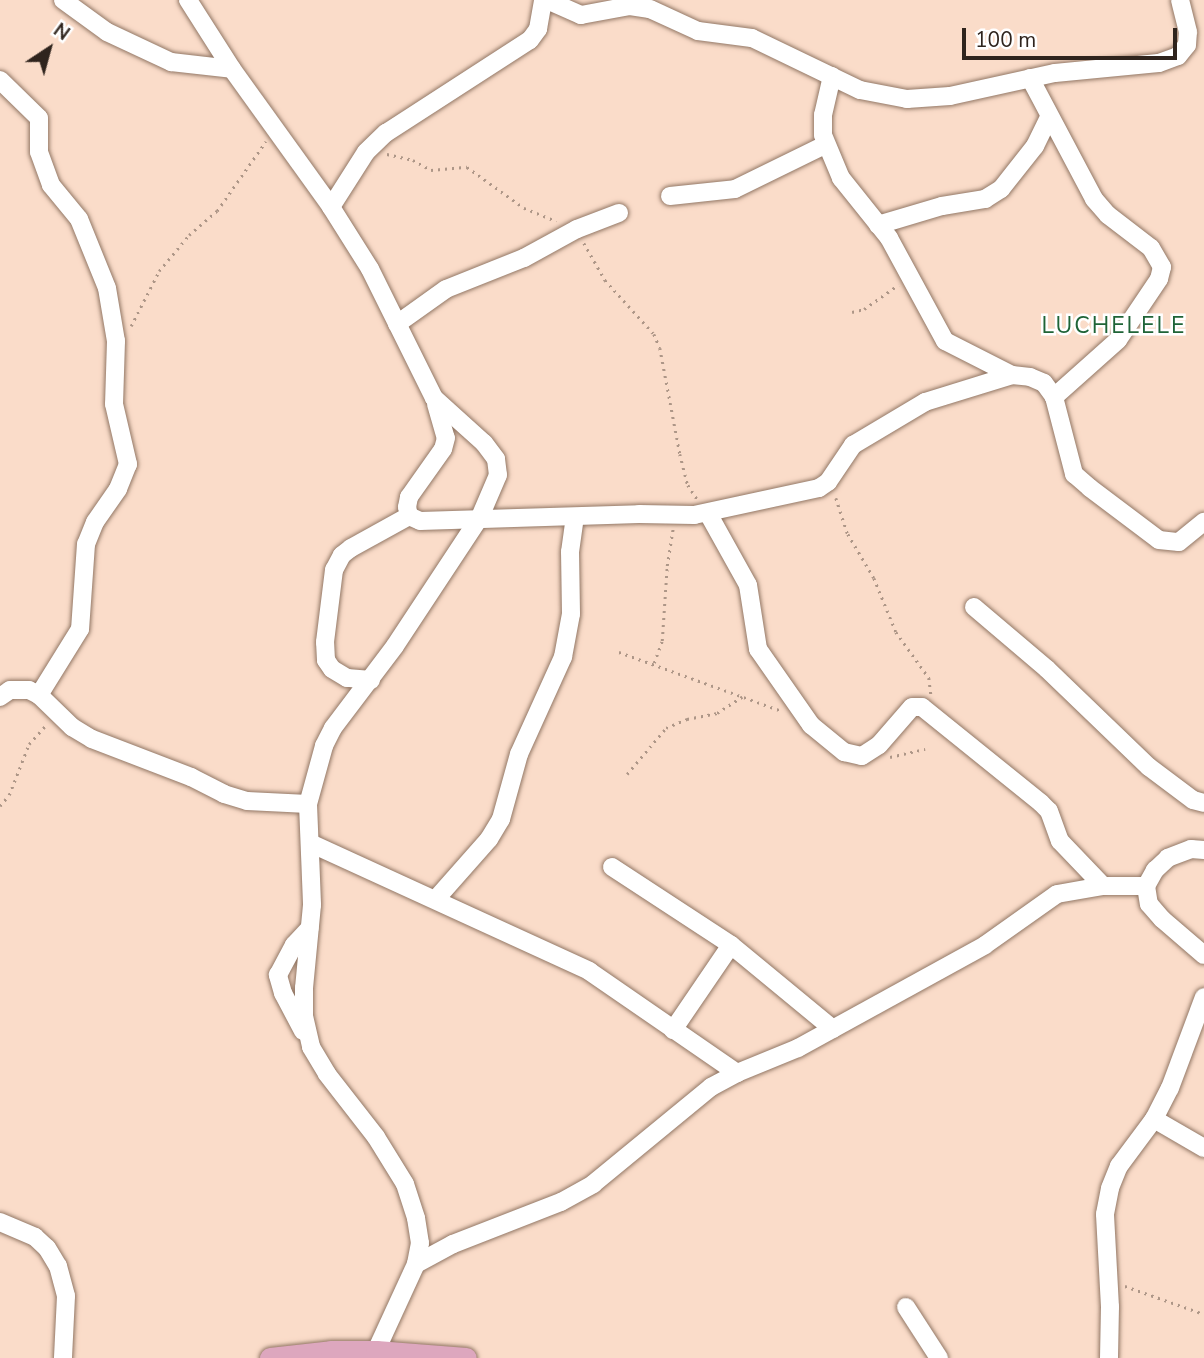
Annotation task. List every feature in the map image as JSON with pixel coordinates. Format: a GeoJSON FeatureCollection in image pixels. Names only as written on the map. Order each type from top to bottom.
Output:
{"type":"FeatureCollection","features":[{"type":"Feature","properties":{"kind":"main road"},"geometry":{"type":"LineString","coordinates":[[270,1358],[331,1351],[376,1350],[466,1358]]}},
{"type":"Feature","properties":{"kind":"street"},"geometry":{"type":"LineString","coordinates":[[62,0],[107,32],[171,62],[232,69]]}},
{"type":"Feature","properties":{"kind":"street"},"geometry":{"type":"LineString","coordinates":[[188,0],[232,69],[331,207],[370,269],[434,398],[446,438],[443,449],[409,496],[409,516]]}},
{"type":"Feature","properties":{"kind":"street"},"geometry":{"type":"LineString","coordinates":[[331,207],[366,152],[386,133],[530,40],[542,16],[545,0],[581,15],[630,6],[666,13],[698,31],[752,38],[860,90],[907,99],[950,96],[1030,78],[1159,63],[1178,55],[1187,45],[1188,32],[1180,0]]}},
{"type":"Feature","properties":{"kind":"street"},"geometry":{"type":"LineString","coordinates":[[832,76],[823,115],[825,145],[841,178],[878,225],[914,282],[945,341],[1012,374],[1044,383],[1055,397],[1074,474],[1159,540],[1179,542],[1204,522]]}},
{"type":"Feature","properties":{"kind":"street"},"geometry":{"type":"LineString","coordinates":[[1030,78],[1094,199],[1108,215],[1151,248],[1161,267],[1159,279],[1118,340],[1055,397]]}},
{"type":"Feature","properties":{"kind":"street"},"geometry":{"type":"LineString","coordinates":[[0,80],[39,118],[39,152],[51,185],[79,219],[107,288],[116,341],[114,404],[127,453],[126,473],[95,522],[86,544],[80,629],[39,695]]}},
{"type":"Feature","properties":{"kind":"street"},"geometry":{"type":"LineString","coordinates":[[878,225],[942,206],[985,199],[1001,189],[1035,146],[1049,117]]}},
{"type":"Feature","properties":{"kind":"street"},"geometry":{"type":"LineString","coordinates":[[670,197],[708,194],[751,184],[807,152],[825,145]]}},
{"type":"Feature","properties":{"kind":"street"},"geometry":{"type":"LineString","coordinates":[[397,324],[446,289],[524,258],[577,229],[619,213]]}},
{"type":"Feature","properties":{"kind":"street"},"geometry":{"type":"LineString","coordinates":[[371,680],[348,678],[332,669],[326,660],[325,642],[334,570],[342,555],[351,548],[409,516],[428,521],[480,517],[709,515],[803,493],[828,482],[853,445],[925,402],[1012,374]]}},
{"type":"Feature","properties":{"kind":"street"},"geometry":{"type":"LineString","coordinates":[[311,1047],[304,1016],[313,880],[309,804],[324,747],[333,728],[371,680],[480,517],[498,475],[496,459],[484,443],[434,398]]}},
{"type":"Feature","properties":{"kind":"street"},"geometry":{"type":"LineString","coordinates":[[709,515],[748,584],[758,649],[805,718],[844,752],[862,756],[879,745],[912,707],[922,707],[1041,803],[1049,811],[1060,841],[1103,886]]}},
{"type":"Feature","properties":{"kind":"street"},"geometry":{"type":"LineString","coordinates":[[436,899],[489,839],[501,819],[519,754],[564,657],[571,614],[570,552],[575,517]]}},
{"type":"Feature","properties":{"kind":"street"},"geometry":{"type":"LineString","coordinates":[[974,607],[1047,669],[1149,767],[1193,800],[1204,803]]}},
{"type":"Feature","properties":{"kind":"street"},"geometry":{"type":"LineString","coordinates":[[0,697],[10,690],[19,689],[39,695],[72,727],[107,746],[191,777],[224,794],[247,801],[309,804]]}},
{"type":"Feature","properties":{"kind":"street"},"geometry":{"type":"LineString","coordinates":[[310,843],[589,971],[737,1073]]}},
{"type":"Feature","properties":{"kind":"street"},"geometry":{"type":"LineString","coordinates":[[1204,850],[1191,849],[1168,858],[1146,886],[1150,904],[1162,919],[1204,955]]}},
{"type":"Feature","properties":{"kind":"street"},"geometry":{"type":"LineString","coordinates":[[612,867],[731,945],[834,1029]]}},
{"type":"Feature","properties":{"kind":"street"},"geometry":{"type":"LineString","coordinates":[[416,1264],[453,1244],[561,1202],[593,1184],[710,1087],[834,1029],[985,945],[1057,894],[1103,886],[1146,886]]}},
{"type":"Feature","properties":{"kind":"street"},"geometry":{"type":"LineString","coordinates":[[310,928],[294,945],[278,975],[283,993],[327,1074],[376,1137],[405,1184],[418,1230],[416,1264],[376,1350]]}},
{"type":"Feature","properties":{"kind":"street"},"geometry":{"type":"LineString","coordinates":[[673,1030],[731,945]]}},
{"type":"Feature","properties":{"kind":"street"},"geometry":{"type":"LineString","coordinates":[[1109,1358],[1105,1214],[1110,1188],[1130,1148],[1154,1119],[1183,1057],[1204,997]]}},
{"type":"Feature","properties":{"kind":"street"},"geometry":{"type":"LineString","coordinates":[[1154,1119],[1204,1148]]}},
{"type":"Feature","properties":{"kind":"street"},"geometry":{"type":"LineString","coordinates":[[0,1222],[35,1237],[47,1248],[58,1266],[66,1296],[63,1358]]}},
{"type":"Feature","properties":{"kind":"street"},"geometry":{"type":"LineString","coordinates":[[906,1307],[939,1358]]}},
{"type":"Feature","properties":{"kind":"path"},"geometry":{"type":"LineString","coordinates":[[129,331],[159,271],[189,235],[217,211],[275,128]]}},
{"type":"Feature","properties":{"kind":"path"},"geometry":{"type":"LineString","coordinates":[[366,152],[406,157],[431,170],[467,167],[524,208],[577,229],[606,280],[631,306],[657,341],[667,373],[675,433],[688,485],[709,515]]}},
{"type":"Feature","properties":{"kind":"path"},"geometry":{"type":"LineString","coordinates":[[852,312],[864,309],[896,286],[914,282]]}},
{"type":"Feature","properties":{"kind":"path"},"geometry":{"type":"LineString","coordinates":[[828,482],[848,534],[874,578],[896,632],[929,678],[932,715]]}},
{"type":"Feature","properties":{"kind":"path"},"geometry":{"type":"LineString","coordinates":[[653,664],[662,641],[671,533],[678,516]]}},
{"type":"Feature","properties":{"kind":"path"},"geometry":{"type":"LineString","coordinates":[[619,652],[805,718]]}},
{"type":"Feature","properties":{"kind":"path"},"geometry":{"type":"LineString","coordinates":[[627,774],[666,728],[687,719],[717,713],[743,696]]}},
{"type":"Feature","properties":{"kind":"path"},"geometry":{"type":"LineString","coordinates":[[0,806],[9,795],[29,744],[59,714]]}},
{"type":"Feature","properties":{"kind":"path"},"geometry":{"type":"LineString","coordinates":[[862,756],[897,756],[925,749]]}},
{"type":"Feature","properties":{"kind":"path"},"geometry":{"type":"LineString","coordinates":[[1108,1282],[1204,1314]]}},
{"type":"Feature","properties":{"kind":"district","name":"LUCHELELE"},"geometry":{"type":"Point","coordinates":[1114,326]}}]}
